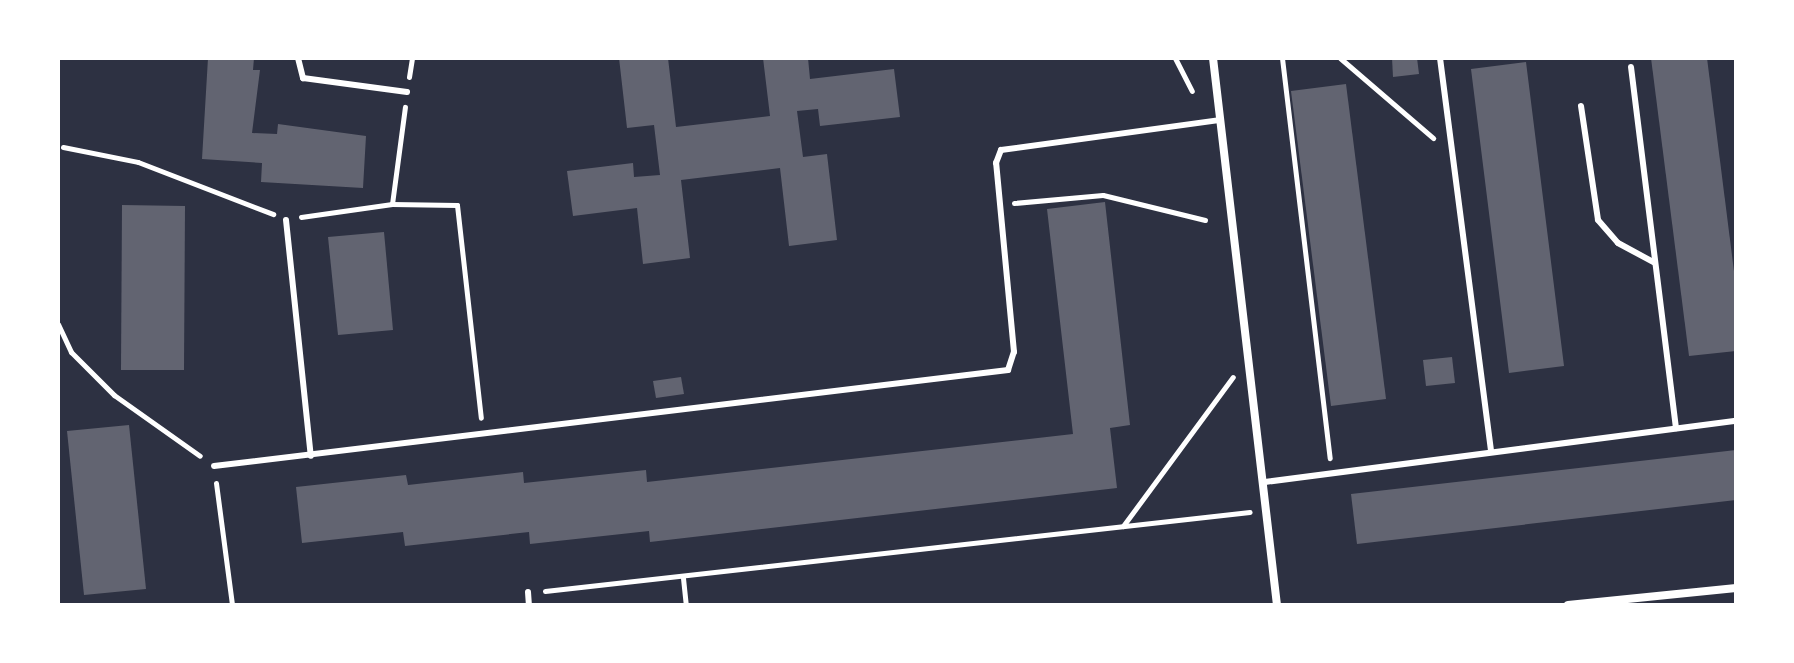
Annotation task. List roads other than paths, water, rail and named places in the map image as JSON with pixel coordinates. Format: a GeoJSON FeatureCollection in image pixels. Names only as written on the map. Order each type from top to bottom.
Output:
{"type":"FeatureCollection","features":[{"type":"Feature","properties":{"kind":"street"},"geometry":{"type":"LineString","coordinates":[[1213,58],[1277,605]]}},
{"type":"Feature","properties":{"kind":"street"},"geometry":{"type":"LineString","coordinates":[[1568,605],[1736,588]]}},
{"type":"Feature","properties":{"kind":"lane"},"geometry":{"type":"LineString","coordinates":[[298,58],[303,78],[407,92]]}},
{"type":"Feature","properties":{"kind":"lane"},"geometry":{"type":"LineString","coordinates":[[1440,58],[1491,452]]}},
{"type":"Feature","properties":{"kind":"lane"},"geometry":{"type":"LineString","coordinates":[[1631,67],[1676,428]]}},
{"type":"Feature","properties":{"kind":"lane"},"geometry":{"type":"LineString","coordinates":[[1581,106],[1598,220],[1618,243],[1655,263]]}},
{"type":"Feature","properties":{"kind":"lane"},"geometry":{"type":"LineString","coordinates":[[214,466],[1008,370],[1014,352],[996,163],[1008,146],[1219,120]]}},
{"type":"Feature","properties":{"kind":"lane"},"geometry":{"type":"LineString","coordinates":[[286,220],[311,456]]}},
{"type":"Feature","properties":{"kind":"lane"},"geometry":{"type":"LineString","coordinates":[[1265,482],[1736,421]]}},
{"type":"Feature","properties":{"kind":"lane"},"geometry":{"type":"LineString","coordinates":[[528,592],[529,605]]}}]}
